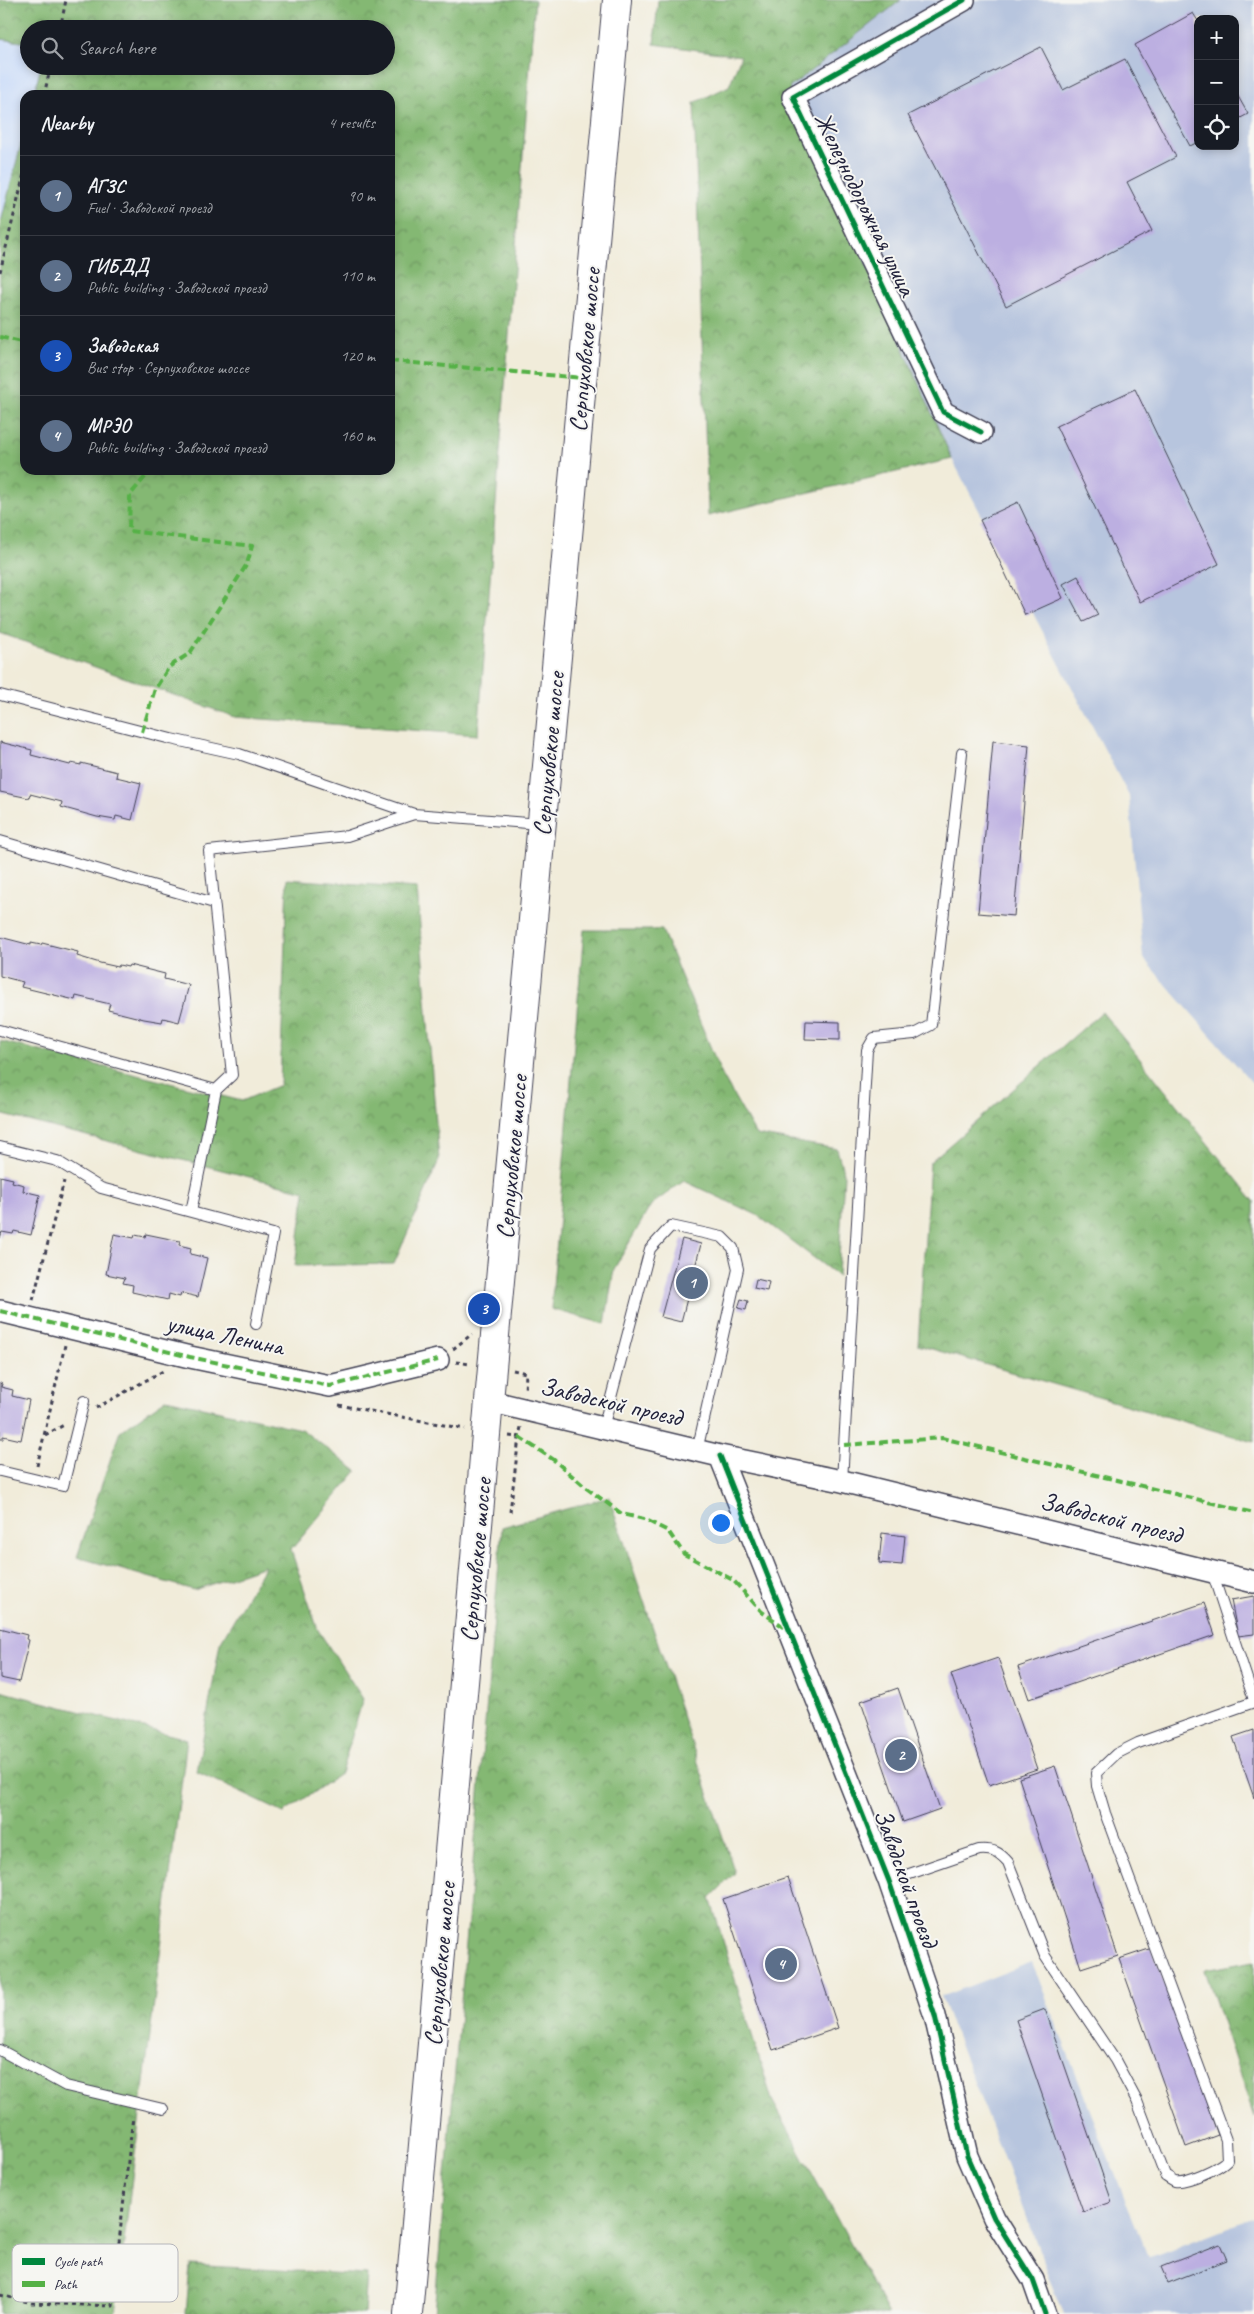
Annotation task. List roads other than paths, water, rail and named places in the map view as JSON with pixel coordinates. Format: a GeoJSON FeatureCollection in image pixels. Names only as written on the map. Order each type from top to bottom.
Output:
{"type":"FeatureCollection","features":[{"type":"Feature","properties":{"kind":"main road","name":"Серпуховское шоссе"},"geometry":{"type":"LineString","coordinates":[[408,2314],[617,0]]}},
{"type":"Feature","properties":{"kind":"street","name":"Железнодорожная улица"},"geometry":{"type":"LineString","coordinates":[[964,0],[793,97],[943,412],[981,432]]}},
{"type":"Feature","properties":{"kind":"street","name":"улица Ленина"},"geometry":{"type":"LineString","coordinates":[[0,1311],[190,1357],[330,1386],[438,1360]]}},
{"type":"Feature","properties":{"kind":"street","name":"Заводской проезд"},"geometry":{"type":"LineString","coordinates":[[489,1401],[697,1451],[842,1481],[1254,1582]]}},
{"type":"Feature","properties":{"kind":"street","name":"Заводской проезд"},"geometry":{"type":"LineString","coordinates":[[720,1456],[889,1881],[935,2016],[967,2156],[994,2218],[1033,2280],[1046,2314]]}},
{"type":"Feature","properties":{"kind":"lane"},"geometry":{"type":"LineString","coordinates":[[0,695],[171,739],[240,754],[414,814],[542,824]]}},
{"type":"Feature","properties":{"kind":"lane"},"geometry":{"type":"LineString","coordinates":[[842,1481],[868,1050],[874,1038],[914,1034],[931,1025],[962,752]]}},
{"type":"Feature","properties":{"kind":"lane"},"geometry":{"type":"LineString","coordinates":[[191,1212],[216,1090],[232,1075],[209,851],[347,836],[414,814]]}},
{"type":"Feature","properties":{"kind":"lane"},"geometry":{"type":"LineString","coordinates":[[0,841],[214,903]]}},
{"type":"Feature","properties":{"kind":"lane"},"geometry":{"type":"LineString","coordinates":[[0,1030],[216,1090]]}},
{"type":"Feature","properties":{"kind":"lane"},"geometry":{"type":"LineString","coordinates":[[0,1147],[56,1161],[101,1188],[273,1234],[256,1324]]}},
{"type":"Feature","properties":{"kind":"lane"},"geometry":{"type":"LineString","coordinates":[[603,1428],[650,1249],[670,1226],[722,1236],[733,1248],[738,1269],[697,1451]]}},
{"type":"Feature","properties":{"kind":"lane"},"geometry":{"type":"LineString","coordinates":[[0,1471],[64,1486],[84,1401]]}},
{"type":"Feature","properties":{"kind":"lane"},"geometry":{"type":"LineString","coordinates":[[889,1881],[979,1850],[989,1849],[1000,1853],[1008,1862],[1045,1956],[1114,2060],[1137,2101],[1165,2175],[1174,2181],[1184,2180],[1222,2166],[1228,2160],[1226,2140],[1105,1813],[1097,1786],[1096,1773],[1116,1754],[1254,1701],[1212,1571]]}},
{"type":"Feature","properties":{"kind":"lane"},"geometry":{"type":"LineString","coordinates":[[0,2050],[66,2086],[163,2109]]}},
{"type":"Feature","properties":{"kind":"place","name":"АГЗС"},"geometry":{"type":"Point","coordinates":[692,1283]}},
{"type":"Feature","properties":{"kind":"place","name":"Заводская"},"geometry":{"type":"Point","coordinates":[484,1309]}},
{"type":"Feature","properties":{"kind":"place","name":"ГИБДД"},"geometry":{"type":"Point","coordinates":[901,1755]}},
{"type":"Feature","properties":{"kind":"place","name":"МРЭО"},"geometry":{"type":"Point","coordinates":[781,1964]}}]}
